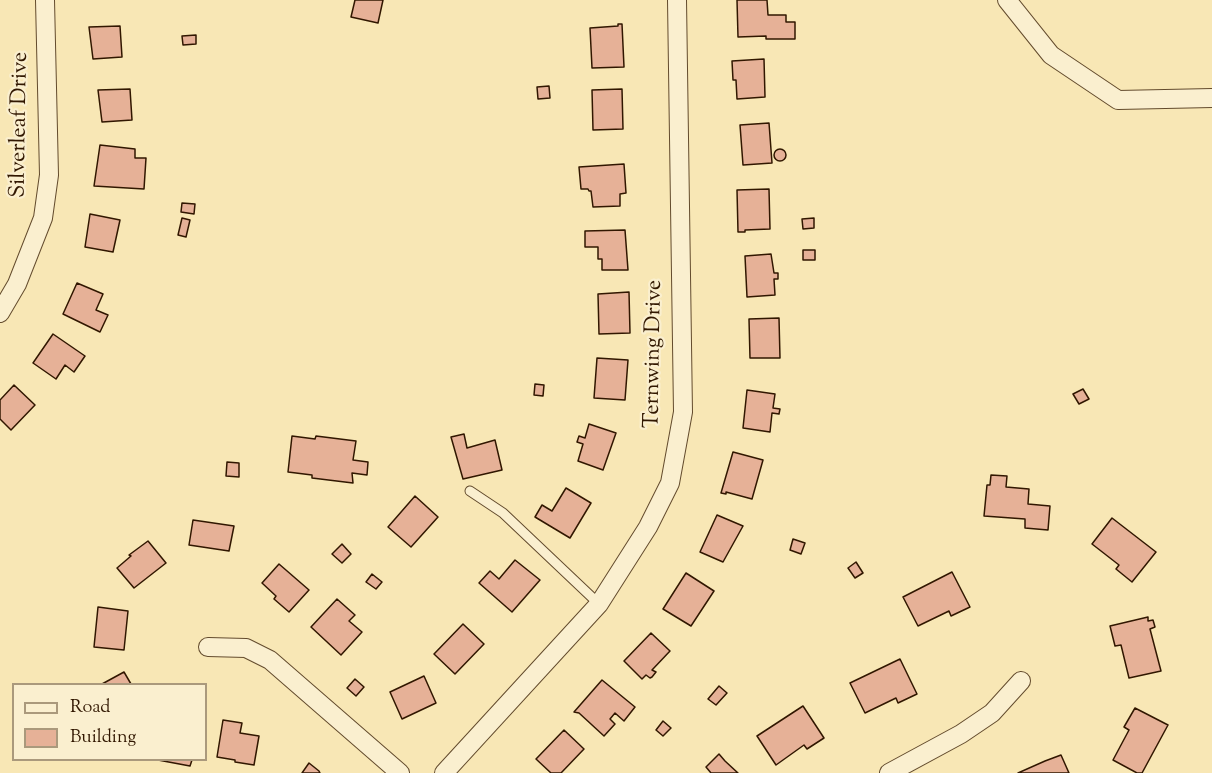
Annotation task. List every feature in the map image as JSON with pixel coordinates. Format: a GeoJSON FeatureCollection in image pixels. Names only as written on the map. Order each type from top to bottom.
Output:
{"type":"FeatureCollection","features":[{"type":"Feature","properties":{"kind":"street","name":"Silverleaf Drive"},"geometry":{"type":"LineString","coordinates":[[0,313],[17,284],[43,218],[49,174],[45,0]]}},
{"type":"Feature","properties":{"kind":"street","name":"Ternwing Drive"},"geometry":{"type":"LineString","coordinates":[[444,773],[599,604],[648,527],[670,483],[683,412],[677,0]]}},
{"type":"Feature","properties":{"kind":"street"},"geometry":{"type":"LineString","coordinates":[[1008,0],[1051,55],[1118,100],[1212,98]]}},
{"type":"Feature","properties":{"kind":"street"},"geometry":{"type":"LineString","coordinates":[[208,647],[246,648],[270,660],[400,773]]}},
{"type":"Feature","properties":{"kind":"street"},"geometry":{"type":"LineString","coordinates":[[890,773],[961,734],[992,713],[1021,681]]}},
{"type":"Feature","properties":{"kind":"lane"},"geometry":{"type":"LineString","coordinates":[[470,491],[503,513],[599,604]]}},
{"type":"Feature","properties":{"kind":"building"},"geometry":{"type":"Polygon","coordinates":[[[355,0],[383,0],[378,23],[351,17],[355,0]]]}},
{"type":"Feature","properties":{"kind":"building"},"geometry":{"type":"Polygon","coordinates":[[[737,0],[767,0],[768,15],[786,15],[786,22],[795,22],[795,39],[766,39],[766,36],[738,37],[737,0]]]}},
{"type":"Feature","properties":{"kind":"building"},"geometry":{"type":"Polygon","coordinates":[[[622,24],[624,67],[592,68],[590,28],[618,26],[622,24]]]}},
{"type":"Feature","properties":{"kind":"building"},"geometry":{"type":"Polygon","coordinates":[[[120,26],[122,57],[93,59],[89,27],[120,26]]]}},
{"type":"Feature","properties":{"kind":"building"},"geometry":{"type":"Polygon","coordinates":[[[196,35],[196,44],[183,45],[182,36],[196,35]]]}},
{"type":"Feature","properties":{"kind":"building"},"geometry":{"type":"Polygon","coordinates":[[[764,59],[765,97],[737,99],[732,61],[764,59]]]}},
{"type":"Feature","properties":{"kind":"building"},"geometry":{"type":"Polygon","coordinates":[[[549,86],[550,98],[538,99],[537,87],[549,86]]]}},
{"type":"Feature","properties":{"kind":"building"},"geometry":{"type":"Polygon","coordinates":[[[130,89],[132,120],[102,122],[98,90],[130,89]]]}},
{"type":"Feature","properties":{"kind":"building"},"geometry":{"type":"Polygon","coordinates":[[[622,89],[623,129],[593,130],[592,90],[622,89]]]}},
{"type":"Feature","properties":{"kind":"building"},"geometry":{"type":"Polygon","coordinates":[[[769,123],[772,163],[743,165],[740,125],[769,123]]]}},
{"type":"Feature","properties":{"kind":"building"},"geometry":{"type":"Polygon","coordinates":[[[100,145],[135,149],[135,158],[146,158],[144,189],[94,186],[100,145]]]}},
{"type":"Feature","properties":{"kind":"building"},"geometry":{"type":"Polygon","coordinates":[[[782,149],[786,155],[782,161],[778,161],[774,153],[782,149]]]}},
{"type":"Feature","properties":{"kind":"building"},"geometry":{"type":"Polygon","coordinates":[[[624,164],[626,193],[620,194],[620,206],[593,207],[591,191],[581,189],[579,167],[624,164]]]}},
{"type":"Feature","properties":{"kind":"building"},"geometry":{"type":"Polygon","coordinates":[[[769,189],[770,229],[738,232],[737,190],[769,189]]]}},
{"type":"Feature","properties":{"kind":"building"},"geometry":{"type":"Polygon","coordinates":[[[182,203],[195,204],[194,214],[181,212],[182,203]]]}},
{"type":"Feature","properties":{"kind":"building"},"geometry":{"type":"Polygon","coordinates":[[[90,214],[120,220],[113,252],[85,247],[90,214]]]}},
{"type":"Feature","properties":{"kind":"building"},"geometry":{"type":"Polygon","coordinates":[[[182,218],[190,220],[186,237],[178,235],[182,218]]]}},
{"type":"Feature","properties":{"kind":"building"},"geometry":{"type":"Polygon","coordinates":[[[814,218],[814,228],[803,229],[802,219],[814,218]]]}},
{"type":"Feature","properties":{"kind":"building"},"geometry":{"type":"Polygon","coordinates":[[[625,230],[628,270],[602,270],[602,259],[598,259],[598,247],[585,247],[585,231],[625,230]]]}},
{"type":"Feature","properties":{"kind":"building"},"geometry":{"type":"Polygon","coordinates":[[[803,250],[815,250],[815,260],[803,260],[803,250]]]}},
{"type":"Feature","properties":{"kind":"building"},"geometry":{"type":"Polygon","coordinates":[[[771,254],[774,273],[778,273],[778,279],[774,279],[775,295],[747,297],[745,256],[771,254]]]}},
{"type":"Feature","properties":{"kind":"building"},"geometry":{"type":"Polygon","coordinates":[[[77,283],[103,294],[96,310],[108,315],[100,332],[63,314],[77,283]]]}},
{"type":"Feature","properties":{"kind":"building"},"geometry":{"type":"Polygon","coordinates":[[[629,292],[630,333],[599,334],[598,294],[629,292]]]}},
{"type":"Feature","properties":{"kind":"building"},"geometry":{"type":"Polygon","coordinates":[[[779,318],[780,358],[750,358],[749,319],[779,318]]]}},
{"type":"Feature","properties":{"kind":"building"},"geometry":{"type":"Polygon","coordinates":[[[53,334],[85,356],[74,372],[65,365],[56,379],[33,363],[53,334]]]}},
{"type":"Feature","properties":{"kind":"building"},"geometry":{"type":"Polygon","coordinates":[[[597,358],[628,360],[625,400],[594,398],[597,358]]]}},
{"type":"Feature","properties":{"kind":"building"},"geometry":{"type":"Polygon","coordinates":[[[535,384],[544,385],[543,396],[534,395],[535,384]]]}},
{"type":"Feature","properties":{"kind":"building"},"geometry":{"type":"Polygon","coordinates":[[[14,385],[35,405],[11,430],[0,419],[0,400],[14,385]]]}},
{"type":"Feature","properties":{"kind":"building"},"geometry":{"type":"Polygon","coordinates":[[[1083,389],[1089,399],[1079,404],[1073,394],[1083,389]]]}},
{"type":"Feature","properties":{"kind":"building"},"geometry":{"type":"Polygon","coordinates":[[[747,390],[775,394],[773,408],[780,409],[779,414],[772,413],[770,432],[743,428],[747,390]]]}},
{"type":"Feature","properties":{"kind":"building"},"geometry":{"type":"Polygon","coordinates":[[[589,424],[616,433],[603,470],[578,461],[583,444],[577,442],[579,436],[585,438],[589,424]]]}},
{"type":"Feature","properties":{"kind":"building"},"geometry":{"type":"Polygon","coordinates":[[[464,434],[467,448],[495,440],[502,470],[463,479],[451,437],[464,434]]]}},
{"type":"Feature","properties":{"kind":"building"},"geometry":{"type":"Polygon","coordinates":[[[292,436],[315,439],[316,436],[356,441],[353,460],[368,462],[367,475],[352,473],[353,483],[312,478],[312,475],[288,472],[292,436]]]}},
{"type":"Feature","properties":{"kind":"building"},"geometry":{"type":"Polygon","coordinates":[[[733,452],[763,460],[752,499],[726,492],[726,494],[721,493],[733,452]]]}},
{"type":"Feature","properties":{"kind":"building"},"geometry":{"type":"Polygon","coordinates":[[[227,462],[239,463],[239,477],[226,476],[227,462]]]}},
{"type":"Feature","properties":{"kind":"building"},"geometry":{"type":"Polygon","coordinates":[[[991,475],[1007,476],[1006,487],[1029,489],[1028,504],[1050,506],[1048,530],[1025,528],[1025,519],[984,516],[987,485],[990,485],[991,475]]]}},
{"type":"Feature","properties":{"kind":"building"},"geometry":{"type":"Polygon","coordinates":[[[566,488],[591,503],[570,538],[535,517],[542,505],[552,511],[566,488]]]}},
{"type":"Feature","properties":{"kind":"building"},"geometry":{"type":"Polygon","coordinates":[[[415,496],[438,517],[411,547],[388,527],[415,496]]]}},
{"type":"Feature","properties":{"kind":"building"},"geometry":{"type":"Polygon","coordinates":[[[717,515],[743,526],[723,562],[700,552],[717,515]]]}},
{"type":"Feature","properties":{"kind":"building"},"geometry":{"type":"Polygon","coordinates":[[[1112,518],[1156,552],[1132,582],[1116,569],[1119,565],[1092,544],[1112,518]]]}},
{"type":"Feature","properties":{"kind":"building"},"geometry":{"type":"Polygon","coordinates":[[[193,520],[234,526],[229,551],[189,545],[193,520]]]}},
{"type":"Feature","properties":{"kind":"building"},"geometry":{"type":"Polygon","coordinates":[[[793,539],[805,543],[801,554],[790,550],[793,539]]]}},
{"type":"Feature","properties":{"kind":"building"},"geometry":{"type":"Polygon","coordinates":[[[148,541],[166,563],[134,588],[117,568],[131,556],[129,555],[148,541]]]}},
{"type":"Feature","properties":{"kind":"building"},"geometry":{"type":"Polygon","coordinates":[[[342,544],[351,554],[342,563],[332,554],[342,544]]]}},
{"type":"Feature","properties":{"kind":"building"},"geometry":{"type":"Polygon","coordinates":[[[515,560],[540,580],[512,612],[479,583],[490,571],[499,579],[515,560]]]}},
{"type":"Feature","properties":{"kind":"building"},"geometry":{"type":"Polygon","coordinates":[[[856,562],[863,573],[855,578],[848,568],[856,562]]]}},
{"type":"Feature","properties":{"kind":"building"},"geometry":{"type":"Polygon","coordinates":[[[279,564],[309,590],[289,612],[274,599],[276,596],[262,583],[279,564]]]}},
{"type":"Feature","properties":{"kind":"building"},"geometry":{"type":"Polygon","coordinates":[[[952,572],[970,607],[951,616],[949,611],[918,626],[903,597],[952,572]]]}},
{"type":"Feature","properties":{"kind":"building"},"geometry":{"type":"Polygon","coordinates":[[[686,573],[714,591],[691,626],[663,609],[686,573]]]}},
{"type":"Feature","properties":{"kind":"building"},"geometry":{"type":"Polygon","coordinates":[[[372,574],[382,582],[376,589],[366,582],[372,574]]]}},
{"type":"Feature","properties":{"kind":"building"},"geometry":{"type":"Polygon","coordinates":[[[337,599],[355,615],[349,621],[362,632],[341,655],[311,627],[337,599]]]}},
{"type":"Feature","properties":{"kind":"building"},"geometry":{"type":"Polygon","coordinates":[[[98,607],[128,611],[124,650],[94,647],[98,607]]]}},
{"type":"Feature","properties":{"kind":"building"},"geometry":{"type":"Polygon","coordinates":[[[1148,617],[1148,621],[1153,620],[1155,627],[1150,629],[1161,671],[1129,678],[1121,645],[1115,646],[1110,626],[1148,617]]]}},
{"type":"Feature","properties":{"kind":"building"},"geometry":{"type":"Polygon","coordinates":[[[463,624],[484,644],[455,674],[434,654],[463,624]]]}},
{"type":"Feature","properties":{"kind":"building"},"geometry":{"type":"Polygon","coordinates":[[[651,633],[670,651],[652,670],[656,672],[652,677],[646,675],[642,679],[624,661],[651,633]]]}},
{"type":"Feature","properties":{"kind":"building"},"geometry":{"type":"Polygon","coordinates":[[[900,659],[917,694],[898,703],[896,698],[865,713],[850,683],[900,659]]]}},
{"type":"Feature","properties":{"kind":"building"},"geometry":{"type":"Polygon","coordinates":[[[124,672],[130,683],[104,683],[124,672]]]}},
{"type":"Feature","properties":{"kind":"building"},"geometry":{"type":"Polygon","coordinates":[[[424,676],[436,703],[402,719],[390,692],[424,676]]]}},
{"type":"Feature","properties":{"kind":"building"},"geometry":{"type":"Polygon","coordinates":[[[355,679],[364,687],[356,696],[347,688],[355,679]]]}},
{"type":"Feature","properties":{"kind":"building"},"geometry":{"type":"Polygon","coordinates":[[[602,680],[635,707],[624,721],[615,713],[610,719],[615,724],[604,736],[579,713],[574,712],[602,680]]]}},
{"type":"Feature","properties":{"kind":"building"},"geometry":{"type":"Polygon","coordinates":[[[719,686],[727,693],[716,705],[708,699],[719,686]]]}},
{"type":"Feature","properties":{"kind":"building"},"geometry":{"type":"Polygon","coordinates":[[[803,706],[824,738],[807,749],[804,745],[776,765],[757,736],[803,706]]]}},
{"type":"Feature","properties":{"kind":"building"},"geometry":{"type":"Polygon","coordinates":[[[1135,708],[1168,725],[1142,773],[1137,773],[1113,760],[1129,730],[1124,727],[1135,708]]]}},
{"type":"Feature","properties":{"kind":"building"},"geometry":{"type":"Polygon","coordinates":[[[223,720],[242,723],[240,733],[259,736],[254,765],[217,757],[223,720]]]}},
{"type":"Feature","properties":{"kind":"building"},"geometry":{"type":"Polygon","coordinates":[[[663,721],[671,728],[663,736],[656,730],[663,721]]]}},
{"type":"Feature","properties":{"kind":"building"},"geometry":{"type":"Polygon","coordinates":[[[564,730],[584,749],[561,773],[551,773],[536,759],[564,730]]]}},
{"type":"Feature","properties":{"kind":"building"},"geometry":{"type":"Polygon","coordinates":[[[719,754],[738,773],[711,773],[706,767],[719,754]]]}},
{"type":"Feature","properties":{"kind":"building"},"geometry":{"type":"Polygon","coordinates":[[[1061,755],[1069,773],[1018,773],[1045,761],[1061,755]]]}},
{"type":"Feature","properties":{"kind":"building"},"geometry":{"type":"Polygon","coordinates":[[[163,761],[192,761],[190,766],[163,761]]]}},
{"type":"Feature","properties":{"kind":"building"},"geometry":{"type":"Polygon","coordinates":[[[309,763],[319,771],[320,773],[302,773],[309,763]]]}}]}
